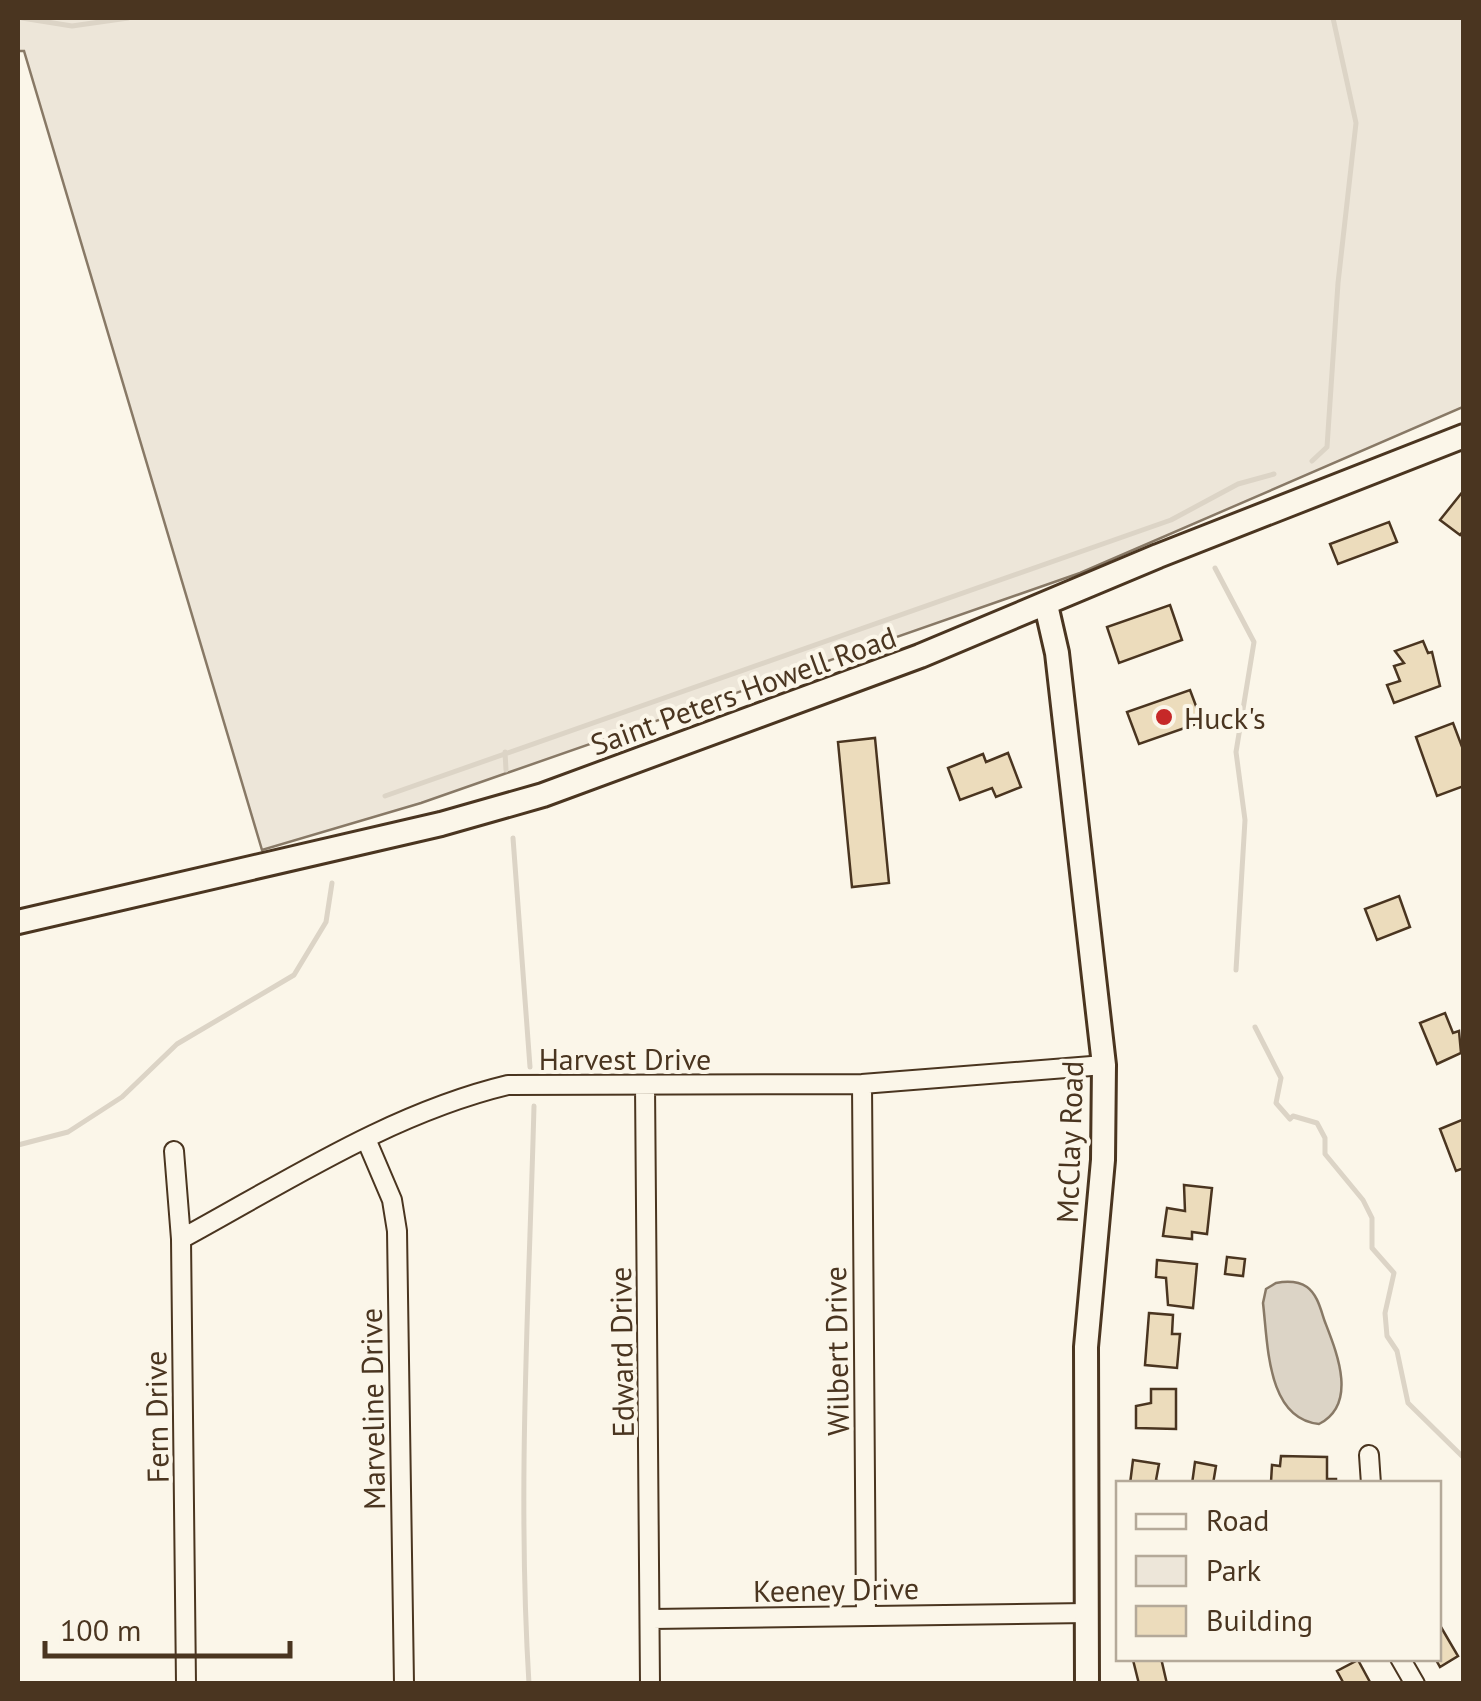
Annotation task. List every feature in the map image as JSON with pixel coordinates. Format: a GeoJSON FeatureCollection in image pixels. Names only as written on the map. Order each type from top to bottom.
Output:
{"type":"FeatureCollection","features":[{"type":"Feature","properties":{"kind":"main road","name":"Saint Peters Howell Road"},"geometry":{"type":"LineString","coordinates":[[18,922],[440,824],[542,795],[1046,605],[1158,556],[1464,436]]}},
{"type":"Feature","properties":{"kind":"main road","name":"McClay Road"},"geometry":{"type":"LineString","coordinates":[[1046,605],[1057,653],[1104,1065],[1102,1160],[1086,1347],[1087,1684]]}},
{"type":"Feature","properties":{"kind":"street","name":"Harvest Drive"},"geometry":{"type":"LineString","coordinates":[[181,1239],[366,1140],[451,1100],[508,1085],[862,1084],[1104,1065]]}},
{"type":"Feature","properties":{"kind":"street","name":"Wilbert Drive"},"geometry":{"type":"LineString","coordinates":[[862,1084],[866,1616]]}},
{"type":"Feature","properties":{"kind":"street","name":"Edward Drive"},"geometry":{"type":"LineString","coordinates":[[645,1085],[652,1619]]}},
{"type":"Feature","properties":{"kind":"street","name":"Marveline Drive"},"geometry":{"type":"LineString","coordinates":[[366,1140],[392,1200],[397,1232],[404,1684]]}},
{"type":"Feature","properties":{"kind":"street","name":"Fern Drive"},"geometry":{"type":"LineString","coordinates":[[174,1151],[181,1239],[186,1684]]}},
{"type":"Feature","properties":{"kind":"street"},"geometry":{"type":"LineString","coordinates":[[1369,1454],[1371,1481]]}},
{"type":"Feature","properties":{"kind":"street","name":"Keeney Drive"},"geometry":{"type":"LineString","coordinates":[[652,1619],[1086,1614]]}},
{"type":"Feature","properties":{"kind":"street"},"geometry":{"type":"LineString","coordinates":[[650,1684],[652,1619]]}},
{"type":"Feature","properties":{"kind":"street"},"geometry":{"type":"LineString","coordinates":[[1402,1661],[1415,1684]]}},
{"type":"Feature","properties":{"kind":"green space"},"geometry":{"type":"Polygon","coordinates":[[[18,18],[1463,18],[1463,407],[1080,573],[421,803],[262,850],[24,51],[18,51],[18,18]]]}},
{"type":"Feature","properties":{"kind":"shaded area"},"geometry":{"type":"Polygon","coordinates":[[[1276,1283],[1296,1283],[1311,1290],[1335,1348],[1341,1391],[1331,1415],[1319,1424],[1302,1419],[1289,1409],[1273,1377],[1263,1303],[1266,1289],[1276,1283]]]}},
{"type":"Feature","properties":{"kind":"building"},"geometry":{"type":"Polygon","coordinates":[[[1464,490],[1464,530],[1460,535],[1440,520],[1464,490]]]}},
{"type":"Feature","properties":{"kind":"building"},"geometry":{"type":"Polygon","coordinates":[[[1389,522],[1397,542],[1338,564],[1330,544],[1389,522]]]}},
{"type":"Feature","properties":{"kind":"building","name":"Huck's"},"geometry":{"type":"Polygon","coordinates":[[[1170,605],[1182,640],[1119,663],[1107,627],[1170,605]]]}},
{"type":"Feature","properties":{"kind":"building"},"geometry":{"type":"Polygon","coordinates":[[[1423,641],[1428,653],[1432,652],[1440,686],[1394,703],[1387,685],[1400,681],[1394,666],[1404,663],[1395,651],[1423,641]]]}},
{"type":"Feature","properties":{"kind":"building","name":"Huck's"},"geometry":{"type":"Polygon","coordinates":[[[1190,690],[1202,722],[1139,744],[1127,712],[1190,690]]]}},
{"type":"Feature","properties":{"kind":"building"},"geometry":{"type":"Polygon","coordinates":[[[1453,723],[1464,752],[1464,786],[1437,796],[1416,737],[1453,723]]]}},
{"type":"Feature","properties":{"kind":"building"},"geometry":{"type":"Polygon","coordinates":[[[875,738],[889,883],[852,887],[838,742],[875,738]]]}},
{"type":"Feature","properties":{"kind":"building"},"geometry":{"type":"Polygon","coordinates":[[[1008,753],[1021,787],[996,797],[992,788],[960,800],[948,768],[983,754],[986,762],[1008,753]]]}},
{"type":"Feature","properties":{"kind":"building"},"geometry":{"type":"Polygon","coordinates":[[[1399,896],[1410,927],[1377,940],[1365,909],[1399,896]]]}},
{"type":"Feature","properties":{"kind":"building"},"geometry":{"type":"Polygon","coordinates":[[[1445,1013],[1453,1033],[1459,1031],[1461,1053],[1437,1064],[1420,1023],[1445,1013]]]}},
{"type":"Feature","properties":{"kind":"building"},"geometry":{"type":"Polygon","coordinates":[[[1464,1119],[1464,1168],[1456,1171],[1440,1129],[1464,1119]]]}},
{"type":"Feature","properties":{"kind":"building"},"geometry":{"type":"Polygon","coordinates":[[[1184,1185],[1212,1188],[1207,1234],[1192,1232],[1192,1239],[1163,1236],[1167,1208],[1185,1211],[1184,1185]]]}},
{"type":"Feature","properties":{"kind":"building"},"geometry":{"type":"Polygon","coordinates":[[[1227,1257],[1245,1259],[1243,1276],[1225,1274],[1227,1257]]]}},
{"type":"Feature","properties":{"kind":"building"},"geometry":{"type":"Polygon","coordinates":[[[1157,1260],[1197,1264],[1193,1308],[1168,1305],[1166,1278],[1156,1277],[1157,1260]]]}},
{"type":"Feature","properties":{"kind":"building"},"geometry":{"type":"Polygon","coordinates":[[[1149,1313],[1173,1315],[1172,1334],[1180,1334],[1177,1368],[1145,1365],[1149,1313]]]}},
{"type":"Feature","properties":{"kind":"building"},"geometry":{"type":"Polygon","coordinates":[[[1151,1389],[1176,1389],[1176,1429],[1136,1428],[1136,1406],[1151,1403],[1151,1389]]]}},
{"type":"Feature","properties":{"kind":"building"},"geometry":{"type":"Polygon","coordinates":[[[1281,1456],[1327,1457],[1327,1479],[1336,1481],[1271,1481],[1272,1465],[1280,1466],[1281,1456]]]}},
{"type":"Feature","properties":{"kind":"building"},"geometry":{"type":"Polygon","coordinates":[[[1133,1460],[1159,1464],[1158,1481],[1130,1481],[1133,1460]]]}},
{"type":"Feature","properties":{"kind":"building"},"geometry":{"type":"Polygon","coordinates":[[[1195,1462],[1216,1466],[1214,1481],[1192,1481],[1195,1462]]]}},
{"type":"Feature","properties":{"kind":"building"},"geometry":{"type":"Polygon","coordinates":[[[1441,1627],[1458,1656],[1440,1667],[1437,1661],[1441,1661],[1441,1627]]]}},
{"type":"Feature","properties":{"kind":"building"},"geometry":{"type":"Polygon","coordinates":[[[1133,1661],[1162,1661],[1167,1684],[1139,1684],[1133,1661]]]}},
{"type":"Feature","properties":{"kind":"building"},"geometry":{"type":"Polygon","coordinates":[[[1359,1661],[1371,1684],[1344,1684],[1337,1671],[1359,1661]]]}},
{"type":"Feature","properties":{"kind":"waterway"},"geometry":{"type":"LineString","coordinates":[[22,18],[72,26],[128,18]]}},
{"type":"Feature","properties":{"kind":"waterway"},"geometry":{"type":"LineString","coordinates":[[1312,461],[1327,447],[1338,283],[1356,123],[1333,18]]}},
{"type":"Feature","properties":{"kind":"waterway"},"geometry":{"type":"LineString","coordinates":[[385,796],[1171,520],[1238,484],[1274,474]]}},
{"type":"Feature","properties":{"kind":"waterway"},"geometry":{"type":"LineString","coordinates":[[1215,568],[1254,642],[1236,752],[1245,820],[1236,970]]}},
{"type":"Feature","properties":{"kind":"waterway"},"geometry":{"type":"LineString","coordinates":[[505,752],[506,770]]}},
{"type":"Feature","properties":{"kind":"waterway"},"geometry":{"type":"LineString","coordinates":[[513,838],[530,1067]]}},
{"type":"Feature","properties":{"kind":"waterway"},"geometry":{"type":"LineString","coordinates":[[18,1145],[68,1132],[122,1097],[177,1044],[294,975],[326,922],[332,883]]}},
{"type":"Feature","properties":{"kind":"waterway"},"geometry":{"type":"LineString","coordinates":[[1255,1027],[1281,1078],[1276,1103],[1290,1119],[1293,1116],[1317,1123],[1325,1138],[1325,1154],[1363,1200],[1372,1218],[1372,1248],[1394,1273],[1385,1313],[1387,1336],[1397,1351],[1408,1403],[1464,1458]]}},
{"type":"Feature","properties":{"kind":"waterway"},"geometry":{"type":"LineString","coordinates":[[529,1684],[524,1467],[534,1106]]}},
{"type":"Feature","properties":{"kind":"place","name":"Huck's"},"geometry":{"type":"Point","coordinates":[1164,717]}}]}
